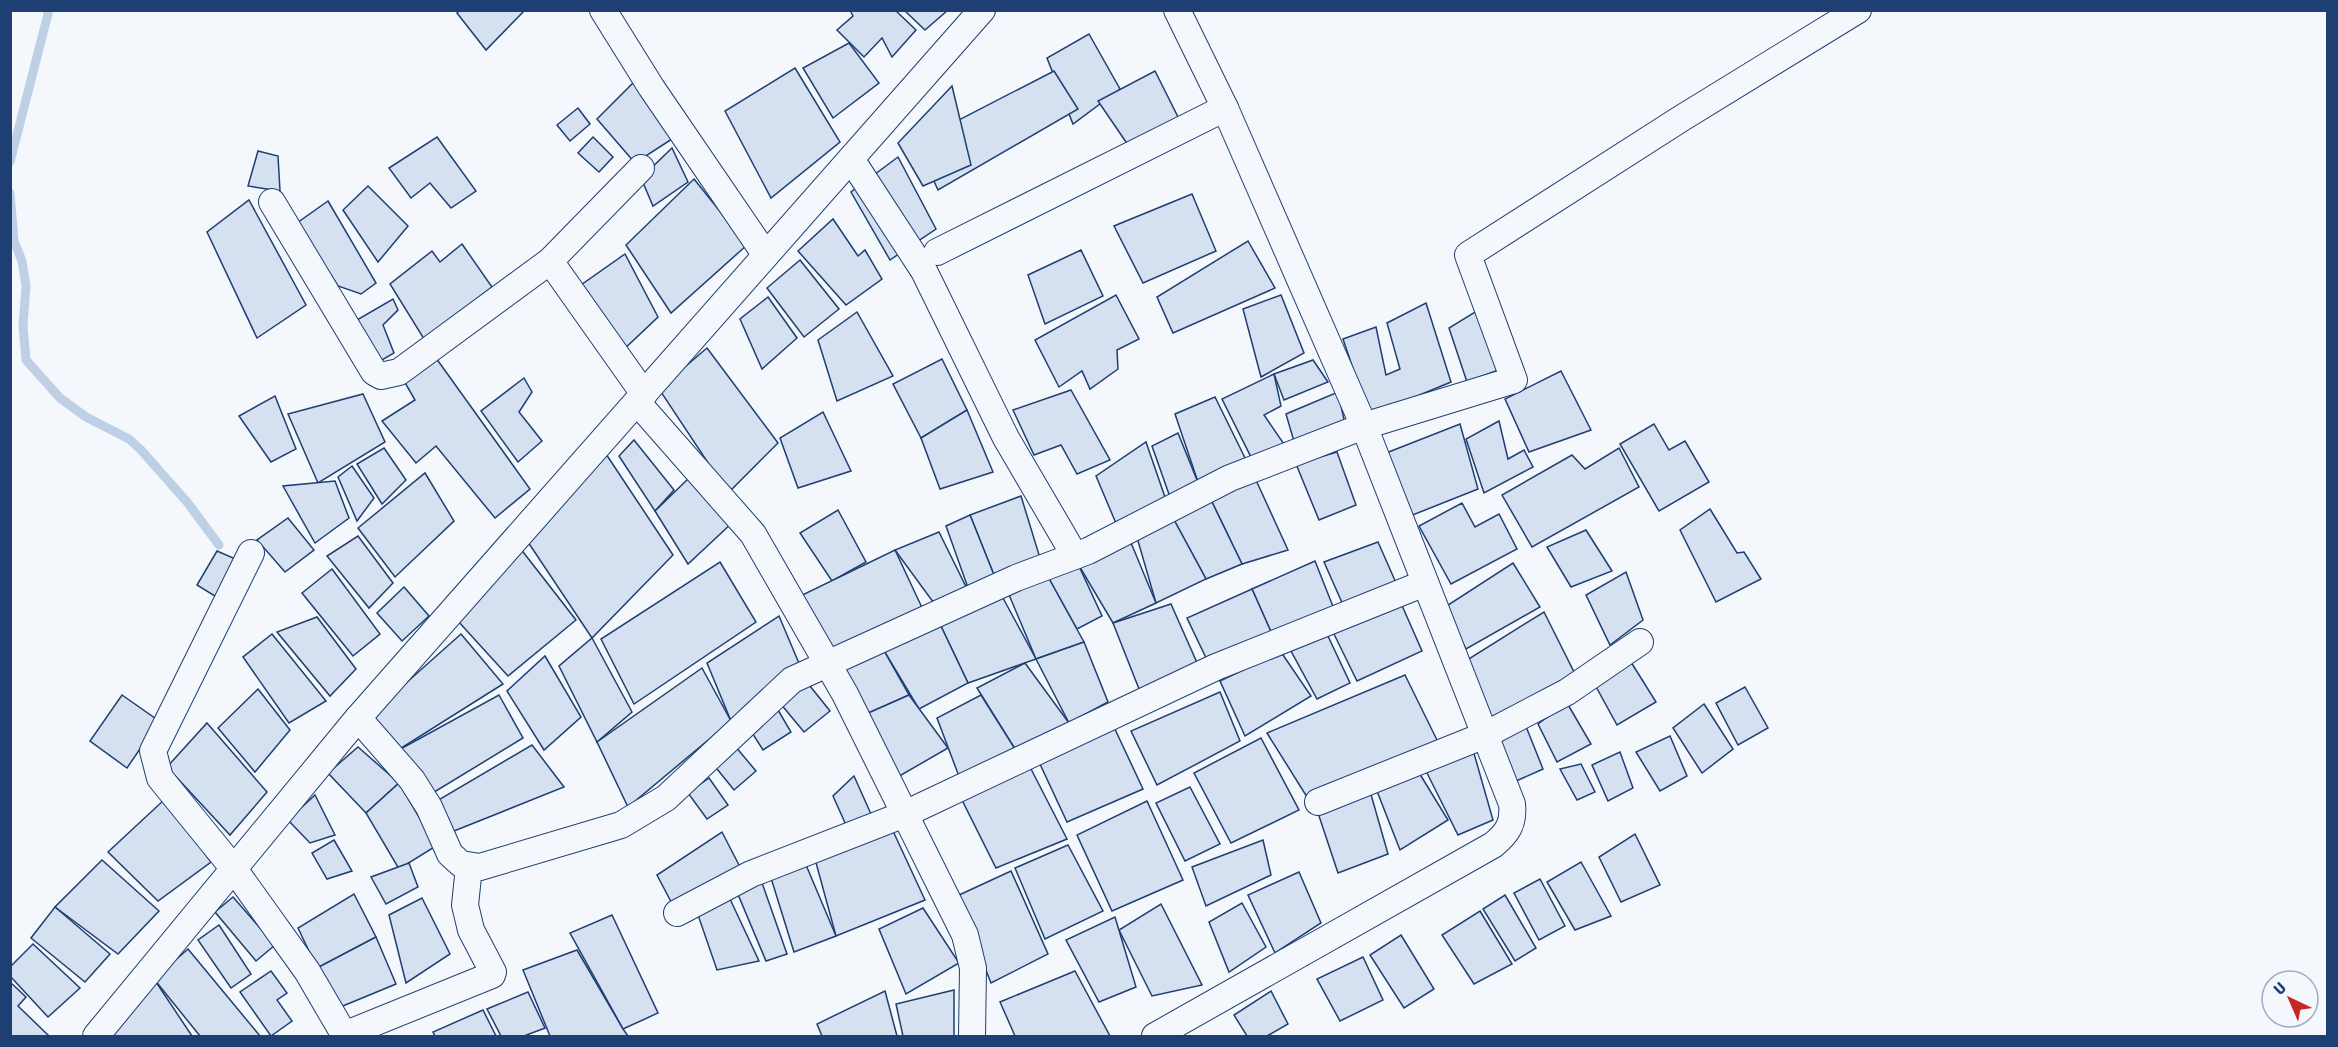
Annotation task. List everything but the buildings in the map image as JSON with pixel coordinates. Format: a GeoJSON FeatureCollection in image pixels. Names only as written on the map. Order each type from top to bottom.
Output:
{"type":"FeatureCollection","features":[{"type":"Feature","properties":{"kind":"street"},"geometry":{"type":"LineString","coordinates":[[603,10],[651,87],[765,254]]}},
{"type":"Feature","properties":{"kind":"street"},"geometry":{"type":"LineString","coordinates":[[96,1036],[358,718],[982,10]]}},
{"type":"Feature","properties":{"kind":"street"},"geometry":{"type":"LineString","coordinates":[[1171,1033],[1493,845],[1506,834],[1513,818],[1512,804],[1364,426],[1225,108],[1177,10]]}},
{"type":"Feature","properties":{"kind":"street"},"geometry":{"type":"LineString","coordinates":[[358,718],[412,780],[429,807],[450,854],[469,867],[480,867],[621,825],[666,798],[792,680],[1016,578],[1075,556],[1230,478],[1364,426],[1514,380],[1468,255],[1682,118],[1858,10]]}},
{"type":"Feature","properties":{"kind":"street"},"geometry":{"type":"LineString","coordinates":[[937,252],[1225,108]]}},
{"type":"Feature","properties":{"kind":"street"},"geometry":{"type":"LineString","coordinates":[[851,159],[924,271],[1006,438],[1075,556]]}},
{"type":"Feature","properties":{"kind":"street"},"geometry":{"type":"LineString","coordinates":[[272,202],[374,372],[381,376],[399,372],[550,261],[641,168]]}},
{"type":"Feature","properties":{"kind":"street"},"geometry":{"type":"LineString","coordinates":[[550,261],[641,398],[753,534],[828,665],[965,935],[973,968],[972,1036]]}},
{"type":"Feature","properties":{"kind":"street"},"geometry":{"type":"LineString","coordinates":[[251,553],[153,751],[160,778],[234,869],[307,972],[344,1036],[492,975],[494,972],[471,930],[465,905],[469,867]]}},
{"type":"Feature","properties":{"kind":"street"},"geometry":{"type":"LineString","coordinates":[[677,913],[751,874],[905,814],[1216,667],[1425,583]]}},
{"type":"Feature","properties":{"kind":"street"},"geometry":{"type":"LineString","coordinates":[[1318,802],[1485,735],[1567,692],[1640,642]]}},
{"type":"Feature","properties":{"kind":"waterway"},"geometry":{"type":"LineString","coordinates":[[10,162],[49,10]]}},
{"type":"Feature","properties":{"kind":"waterway"},"geometry":{"type":"LineString","coordinates":[[10,193],[14,241],[22,261],[26,286],[23,326],[26,360],[60,398],[86,417],[129,439],[141,450],[187,502],[219,545]]}}]}
